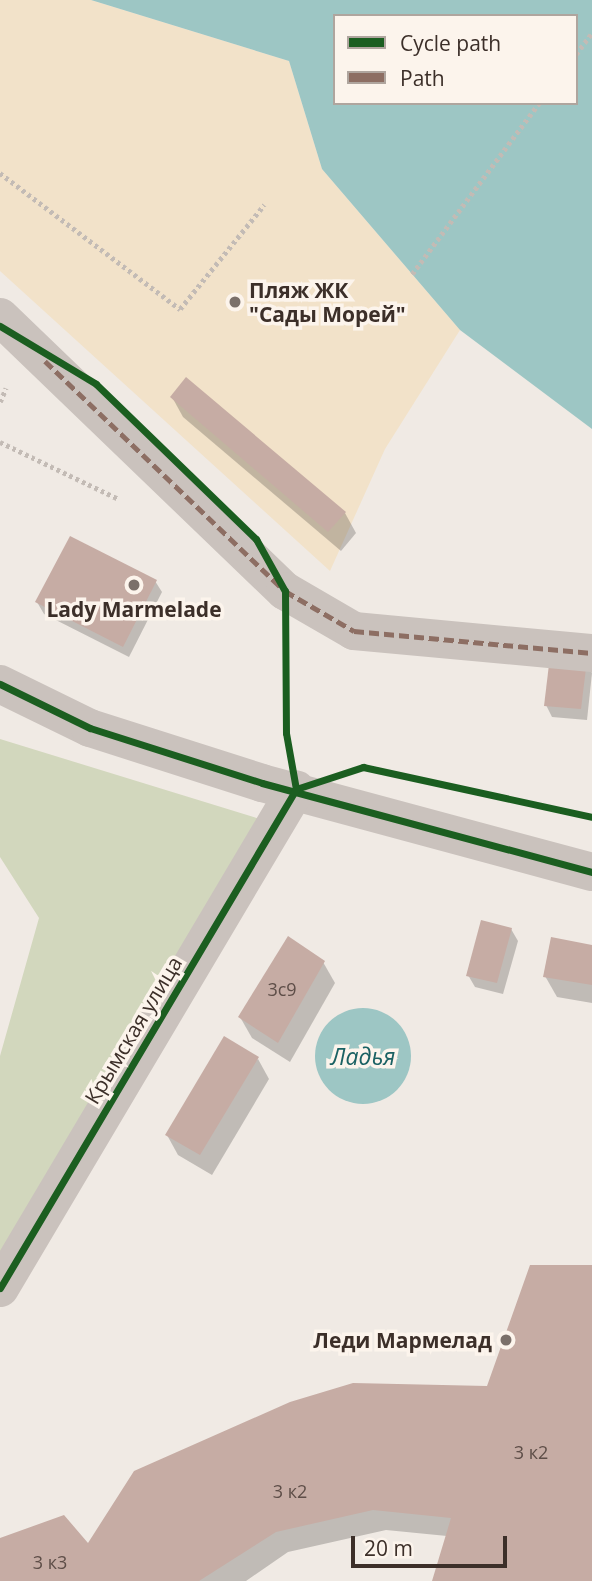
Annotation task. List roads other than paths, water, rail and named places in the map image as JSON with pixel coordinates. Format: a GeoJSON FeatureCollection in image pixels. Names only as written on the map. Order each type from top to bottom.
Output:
{"type":"FeatureCollection","features":[{"type":"Feature","properties":{"kind":"street"},"geometry":{"type":"LineString","coordinates":[[0,317],[285,591],[354,631],[592,653]]}},
{"type":"Feature","properties":{"kind":"street"},"geometry":{"type":"LineString","coordinates":[[0,684],[90,728],[592,872]]}},
{"type":"Feature","properties":{"kind":"street","name":"Крымская улица"},"geometry":{"type":"LineString","coordinates":[[0,1289],[296,789]]}},
{"type":"Feature","properties":{"kind":"water"},"geometry":{"type":"Polygon","coordinates":[[[91,0],[592,0],[592,429],[460,330],[322,169],[289,61],[91,0]]]}},
{"type":"Feature","properties":{"kind":"water","name":"Ладья"},"geometry":{"type":"Polygon","coordinates":[[[363,1008],[381,1011],[397,1022],[408,1038],[411,1056],[408,1074],[397,1090],[381,1101],[363,1104],[345,1101],[329,1090],[318,1074],[315,1056],[318,1038],[329,1022],[345,1011],[363,1008]]]}},
{"type":"Feature","properties":{"kind":"place","name":"Пляж ЖК \"Сады Морей\""},"geometry":{"type":"Point","coordinates":[235,302]}},
{"type":"Feature","properties":{"kind":"place","name":"Lady Marmelade"},"geometry":{"type":"Point","coordinates":[134,585]}},
{"type":"Feature","properties":{"kind":"place","name":"Леди Мармелад"},"geometry":{"type":"Point","coordinates":[506,1340]}}]}
